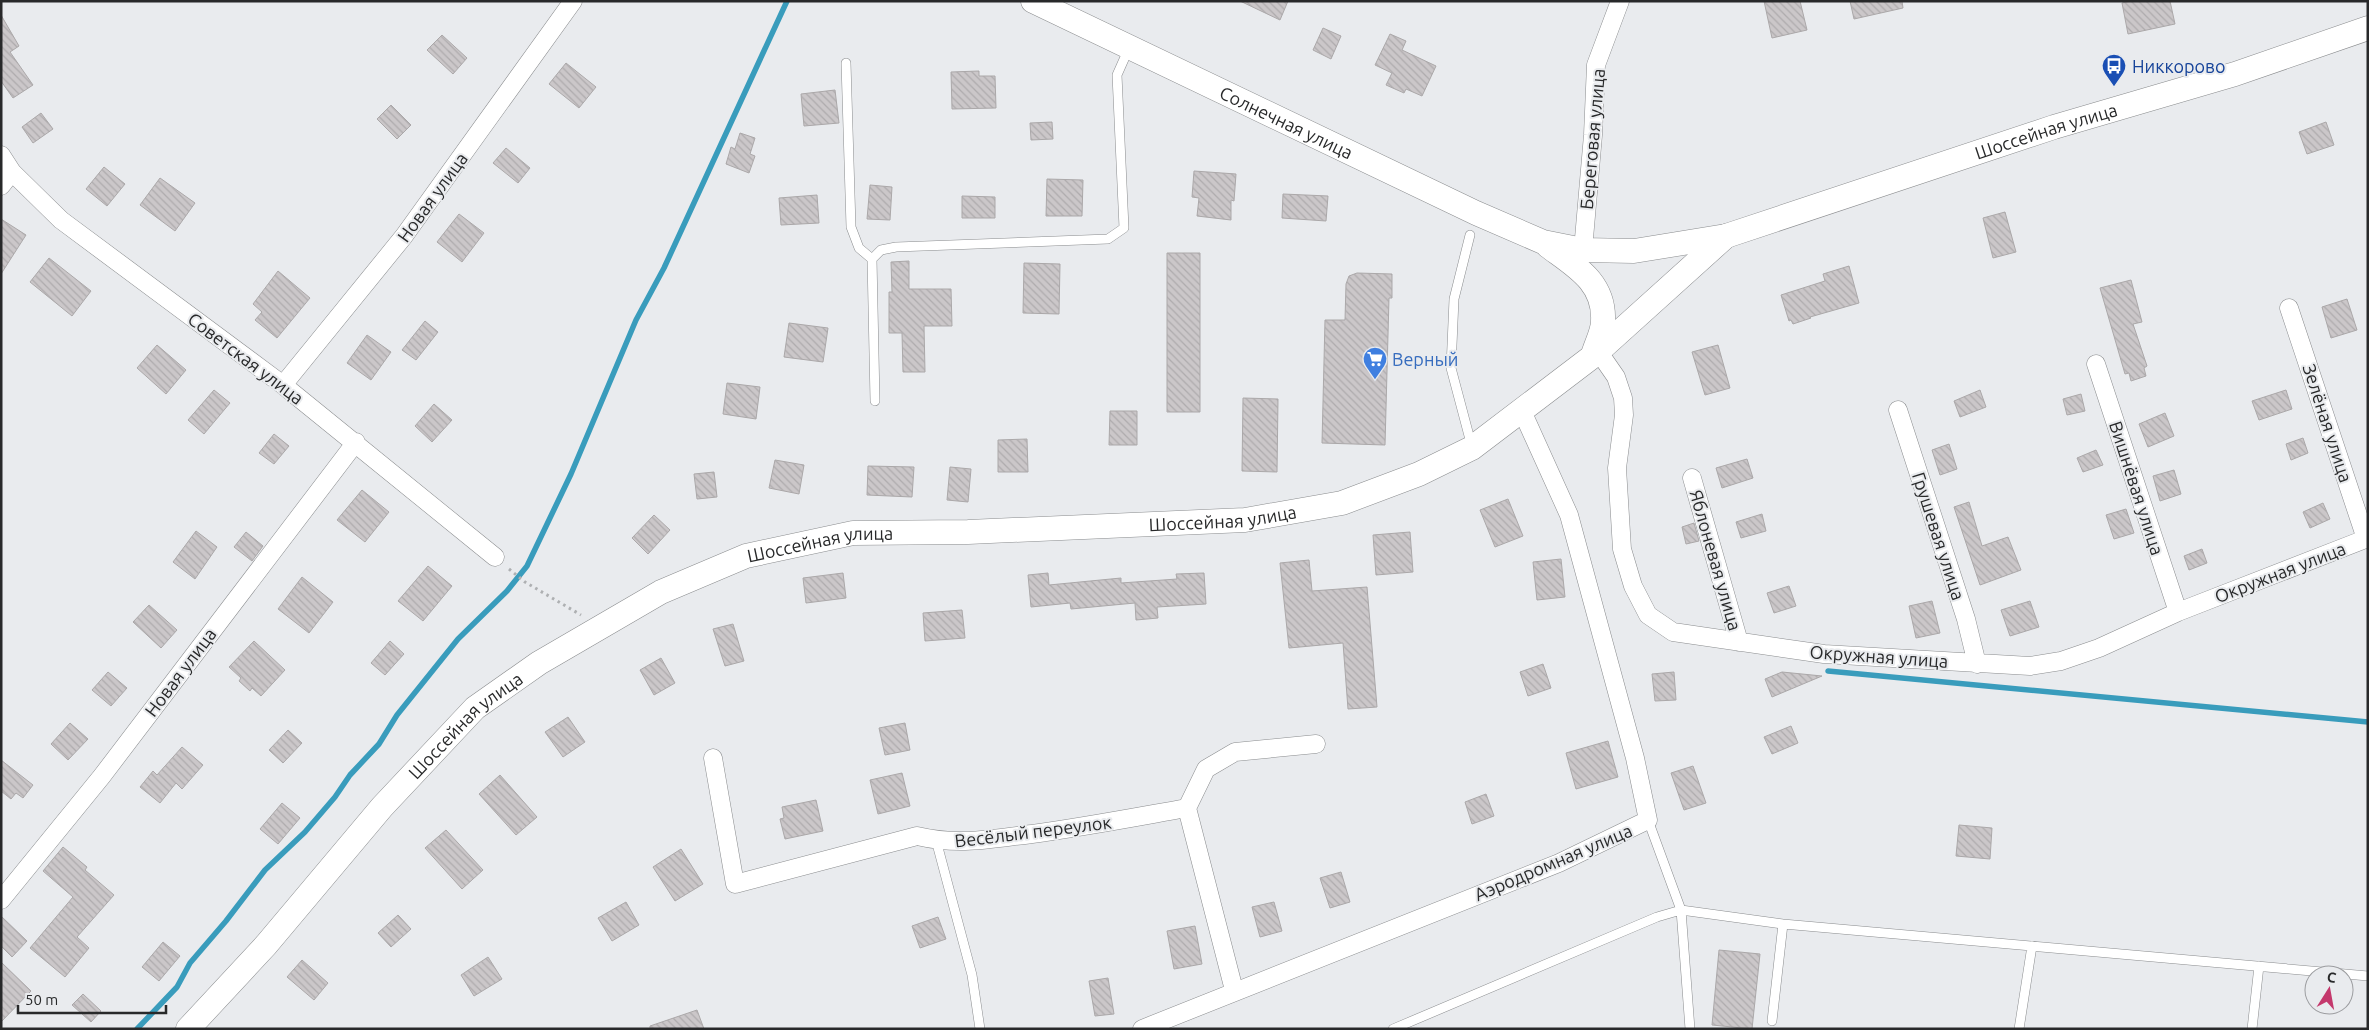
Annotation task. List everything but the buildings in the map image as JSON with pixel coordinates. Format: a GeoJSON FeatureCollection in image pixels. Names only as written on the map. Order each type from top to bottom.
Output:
{"type":"FeatureCollection","features":[{"type":"Feature","properties":{"kind":"main road","name":"Солнечная улица"},"geometry":{"type":"LineString","coordinates":[[1033,1],[1476,213],[1543,242]]}},
{"type":"Feature","properties":{"kind":"main road","name":"Шоссейная улица"},"geometry":{"type":"LineString","coordinates":[[188,1029],[266,945],[404,782],[475,708],[539,663],[661,592],[746,556],[853,533],[968,532],[1245,520],[1342,503],[1419,474],[1472,448],[1522,412],[1595,353],[1726,236],[2054,127],[2235,74],[2368,28]]}},
{"type":"Feature","properties":{"kind":"main road"},"geometry":{"type":"LineString","coordinates":[[1543,242],[1583,250],[1634,251],[1726,236]]}},
{"type":"Feature","properties":{"kind":"main road"},"geometry":{"type":"LineString","coordinates":[[1543,242],[1590,278],[1602,304],[1603,322],[1595,353]]}},
{"type":"Feature","properties":{"kind":"street","name":"Новая улица"},"geometry":{"type":"LineString","coordinates":[[283,385],[404,236],[573,1]]}},
{"type":"Feature","properties":{"kind":"street","name":"Береговая улица"},"geometry":{"type":"LineString","coordinates":[[1583,250],[1593,135],[1596,65],[1620,1]]}},
{"type":"Feature","properties":{"kind":"street","name":"Советская улица"},"geometry":{"type":"LineString","coordinates":[[1,155],[12,172],[62,220],[283,385],[356,442],[495,557]]}},
{"type":"Feature","properties":{"kind":"street"},"geometry":{"type":"LineString","coordinates":[[1,186],[12,172]]}},
{"type":"Feature","properties":{"kind":"street","name":"Зелёная улица"},"geometry":{"type":"LineString","coordinates":[[2289,308],[2367,538]]}},
{"type":"Feature","properties":{"kind":"street","name":"Окружная улица"},"geometry":{"type":"LineString","coordinates":[[1595,353],[1616,377],[1623,398],[1624,415],[1617,468],[1622,549],[1633,586],[1648,615],[1673,632],[1824,654],[2030,666],[2061,661],[2099,648],[2178,612],[2367,538]]}},
{"type":"Feature","properties":{"kind":"street","name":"Вишнёвая улица"},"geometry":{"type":"LineString","coordinates":[[2096,364],[2178,612]]}},
{"type":"Feature","properties":{"kind":"street","name":"Грушевая улица"},"geometry":{"type":"LineString","coordinates":[[1898,410],[1966,619],[1976,664]]}},
{"type":"Feature","properties":{"kind":"street","name":"Аэродромная улица"},"geometry":{"type":"LineString","coordinates":[[1142,1029],[1234,990],[1559,863],[1648,820],[1635,758],[1569,514],[1522,412]]}},
{"type":"Feature","properties":{"kind":"street","name":"Новая улица"},"geometry":{"type":"LineString","coordinates":[[1,900],[102,776],[356,442]]}},
{"type":"Feature","properties":{"kind":"street","name":"Яблоневая улица"},"geometry":{"type":"LineString","coordinates":[[1692,478],[1740,642]]}},
{"type":"Feature","properties":{"kind":"street"},"geometry":{"type":"LineString","coordinates":[[1234,990],[1187,808],[1206,768],[1235,752],[1316,744]]}},
{"type":"Feature","properties":{"kind":"street","name":"Весёлый переулок"},"geometry":{"type":"LineString","coordinates":[[713,758],[735,884],[917,836],[962,843],[1088,826],[1187,808]]}},
{"type":"Feature","properties":{"kind":"lane"},"geometry":{"type":"LineString","coordinates":[[875,401],[872,259],[881,250],[896,247],[1108,239],[1124,228],[1117,75],[1128,48]]}},
{"type":"Feature","properties":{"kind":"lane"},"geometry":{"type":"LineString","coordinates":[[846,63],[851,227],[859,248],[872,259]]}},
{"type":"Feature","properties":{"kind":"lane"},"geometry":{"type":"LineString","coordinates":[[1470,234],[1454,299],[1451,368],[1472,448]]}},
{"type":"Feature","properties":{"kind":"lane"},"geometry":{"type":"LineString","coordinates":[[1648,820],[1682,910],[1690,1029]]}},
{"type":"Feature","properties":{"kind":"lane"},"geometry":{"type":"LineString","coordinates":[[936,840],[972,975],[980,1029]]}},
{"type":"Feature","properties":{"kind":"lane"},"geometry":{"type":"LineString","coordinates":[[1393,1029],[1656,917],[1682,910],[1783,924],[2368,976]]}},
{"type":"Feature","properties":{"kind":"lane"},"geometry":{"type":"LineString","coordinates":[[1772,1021],[1783,924]]}},
{"type":"Feature","properties":{"kind":"lane"},"geometry":{"type":"LineString","coordinates":[[2020,1029],[2032,946]]}},
{"type":"Feature","properties":{"kind":"lane"},"geometry":{"type":"LineString","coordinates":[[2252,1029],[2259,966]]}},
{"type":"Feature","properties":{"kind":"path"},"geometry":{"type":"LineString","coordinates":[[514,573],[525,582],[601,626]]}},
{"type":"Feature","properties":{"kind":"waterway"},"geometry":{"type":"LineString","coordinates":[[137,1029],[177,987],[190,963],[226,921],[265,870],[305,832],[335,797],[350,775],[379,744],[397,715],[458,639],[507,591],[527,566],[571,474],[636,320],[664,268],[787,1]]}},
{"type":"Feature","properties":{"kind":"waterway"},"geometry":{"type":"LineString","coordinates":[[1828,671],[2368,722]]}},
{"type":"Feature","properties":{"kind":"place","name":"Никкорово"},"geometry":{"type":"Point","coordinates":[2114,87]}},
{"type":"Feature","properties":{"kind":"place","name":"Верный"},"geometry":{"type":"Point","coordinates":[1375,380]}}]}
